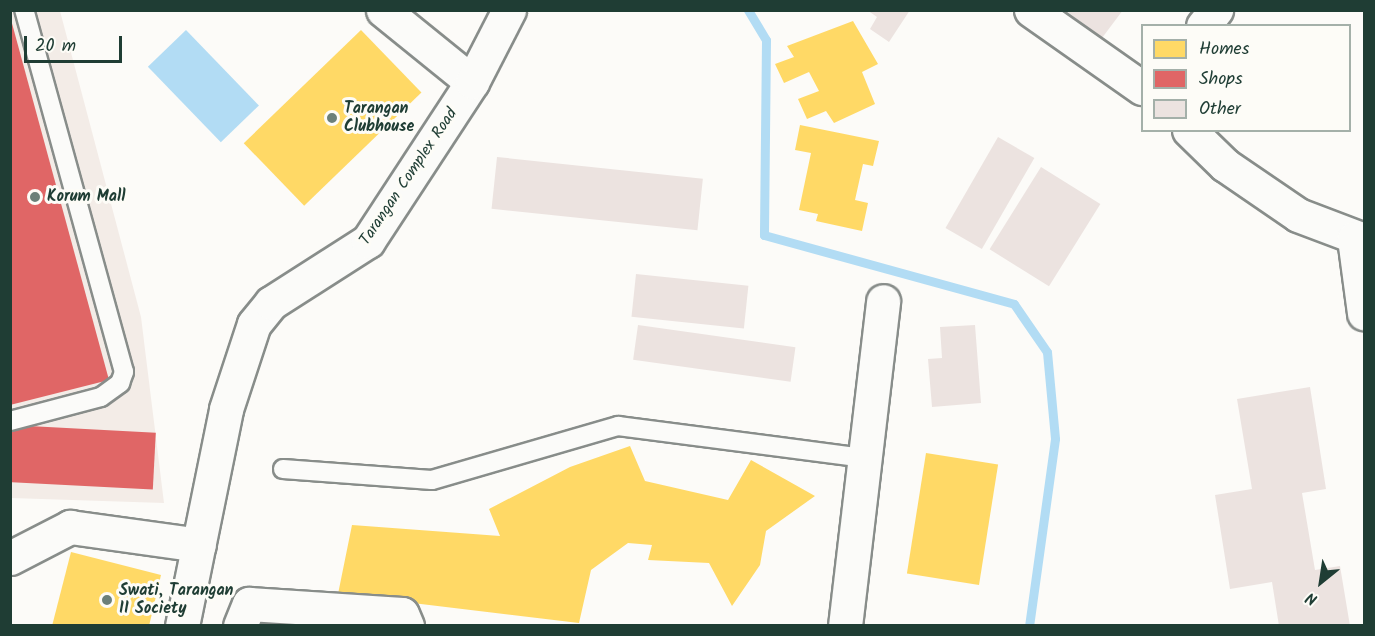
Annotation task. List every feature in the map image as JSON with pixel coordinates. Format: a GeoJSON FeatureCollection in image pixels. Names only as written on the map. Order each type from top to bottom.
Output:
{"type":"FeatureCollection","features":[{"type":"Feature","properties":{"kind":"street","name":"Tarangan Complex Road"},"geometry":{"type":"LineString","coordinates":[[182,626],[226,409],[260,313],[360,249],[472,82],[509,10]]}},
{"type":"Feature","properties":{"kind":"street"},"geometry":{"type":"LineString","coordinates":[[1031,10],[1141,87]]}},
{"type":"Feature","properties":{"kind":"street"},"geometry":{"type":"LineString","coordinates":[[1205,24],[1216,10]]}},
{"type":"Feature","properties":{"kind":"street"},"geometry":{"type":"LineString","coordinates":[[399,15],[472,82]]}},
{"type":"Feature","properties":{"kind":"street"},"geometry":{"type":"LineString","coordinates":[[1191,132],[1224,165],[1298,215],[1359,239],[1365,313]]}},
{"type":"Feature","properties":{"kind":"street"},"geometry":{"type":"LineString","coordinates":[[845,626],[883,301]]}},
{"type":"Feature","properties":{"kind":"street"},"geometry":{"type":"LineString","coordinates":[[13,565],[51,533],[70,527],[199,545]]}},
{"type":"Feature","properties":{"kind":"street"},"geometry":{"type":"LineString","coordinates":[[240,626],[249,604],[402,614],[407,626]]}},
{"type":"Feature","properties":{"kind":"lane"},"geometry":{"type":"LineString","coordinates":[[10,421],[101,397],[120,383],[124,372],[24,10]]}},
{"type":"Feature","properties":{"kind":"lane"},"geometry":{"type":"LineString","coordinates":[[283,469],[432,480],[618,426],[865,458]]}},
{"type":"Feature","properties":{"kind":"shaded area"},"geometry":{"type":"Polygon","coordinates":[[[11,11],[60,11],[141,317],[164,503],[11,498],[11,11]]]}},
{"type":"Feature","properties":{"kind":"water"},"geometry":{"type":"Polygon","coordinates":[[[186,30],[259,106],[221,142],[148,67],[186,30]]]}},
{"type":"Feature","properties":{"kind":"building: Homes"},"geometry":{"type":"Polygon","coordinates":[[[853,21],[878,64],[862,72],[875,104],[834,123],[826,111],[807,119],[798,99],[819,91],[809,72],[784,83],[775,64],[794,57],[787,46],[853,21]]]}},
{"type":"Feature","properties":{"kind":"building: Homes","name":"Tarangan Clubhouse"},"geometry":{"type":"Polygon","coordinates":[[[361,30],[421,93],[304,206],[244,143],[361,30]]]}},
{"type":"Feature","properties":{"kind":"building: Homes"},"geometry":{"type":"Polygon","coordinates":[[[800,125],[879,141],[873,166],[863,164],[855,200],[868,203],[862,231],[816,221],[818,214],[799,210],[811,153],[795,150],[800,125]]]}},
{"type":"Feature","properties":{"kind":"building: Homes"},"geometry":{"type":"Polygon","coordinates":[[[630,446],[645,481],[728,500],[751,460],[815,496],[766,531],[760,565],[732,606],[709,563],[648,560],[652,545],[628,543],[591,570],[579,623],[338,594],[352,525],[500,536],[489,509],[570,467],[630,446]]]}},
{"type":"Feature","properties":{"kind":"building: Homes"},"geometry":{"type":"Polygon","coordinates":[[[926,453],[998,464],[979,585],[907,573],[926,453]]]}},
{"type":"Feature","properties":{"kind":"building: Homes","name":"Swati, Tarangan II Society"},"geometry":{"type":"Polygon","coordinates":[[[71,552],[161,575],[149,626],[52,626],[71,552]]]}},
{"type":"Feature","properties":{"kind":"building: Shops","name":"Korum Mall"},"geometry":{"type":"Polygon","coordinates":[[[10,16],[109,380],[10,405],[10,16]]]}},
{"type":"Feature","properties":{"kind":"building: Shops"},"geometry":{"type":"Polygon","coordinates":[[[10,425],[156,433],[153,490],[10,482],[10,425]]]}},
{"type":"Feature","properties":{"kind":"building: Other"},"geometry":{"type":"Polygon","coordinates":[[[867,10],[910,10],[889,42],[870,29],[877,17],[867,10]]]}},
{"type":"Feature","properties":{"kind":"building: Other"},"geometry":{"type":"Polygon","coordinates":[[[1065,10],[1123,10],[1102,38],[1065,10]]]}},
{"type":"Feature","properties":{"kind":"building: Other"},"geometry":{"type":"Polygon","coordinates":[[[998,137],[1034,158],[982,249],[946,228],[998,137]]]}},
{"type":"Feature","properties":{"kind":"building: Other"},"geometry":{"type":"Polygon","coordinates":[[[497,157],[703,179],[697,230],[492,209],[497,157]]]}},
{"type":"Feature","properties":{"kind":"building: Other"},"geometry":{"type":"Polygon","coordinates":[[[1041,167],[1100,204],[1049,286],[990,249],[1041,167]]]}},
{"type":"Feature","properties":{"kind":"building: Other"},"geometry":{"type":"Polygon","coordinates":[[[636,274],[748,286],[744,329],[632,317],[636,274]]]}},
{"type":"Feature","properties":{"kind":"building: Other"},"geometry":{"type":"Polygon","coordinates":[[[638,325],[795,347],[791,382],[633,360],[638,325]]]}},
{"type":"Feature","properties":{"kind":"building: Other"},"geometry":{"type":"Polygon","coordinates":[[[975,325],[981,403],[932,407],[928,359],[942,358],[940,327],[975,325]]]}},
{"type":"Feature","properties":{"kind":"building: Other"},"geometry":{"type":"Polygon","coordinates":[[[1310,387],[1326,489],[1302,493],[1315,570],[1340,566],[1350,626],[1279,626],[1272,582],[1230,589],[1215,495],[1252,489],[1237,399],[1310,387]]]}},
{"type":"Feature","properties":{"kind":"waterway"},"geometry":{"type":"LineString","coordinates":[[748,10],[766,40],[764,235],[1014,304],[1047,352],[1055,439],[1029,626]]}},
{"type":"Feature","properties":{"kind":"place","name":"Tarangan Clubhouse"},"geometry":{"type":"Point","coordinates":[332,118]}},
{"type":"Feature","properties":{"kind":"place","name":"Korum Mall"},"geometry":{"type":"Point","coordinates":[35,197]}},
{"type":"Feature","properties":{"kind":"place","name":"Swati, Tarangan II Society"},"geometry":{"type":"Point","coordinates":[107,600]}}]}
